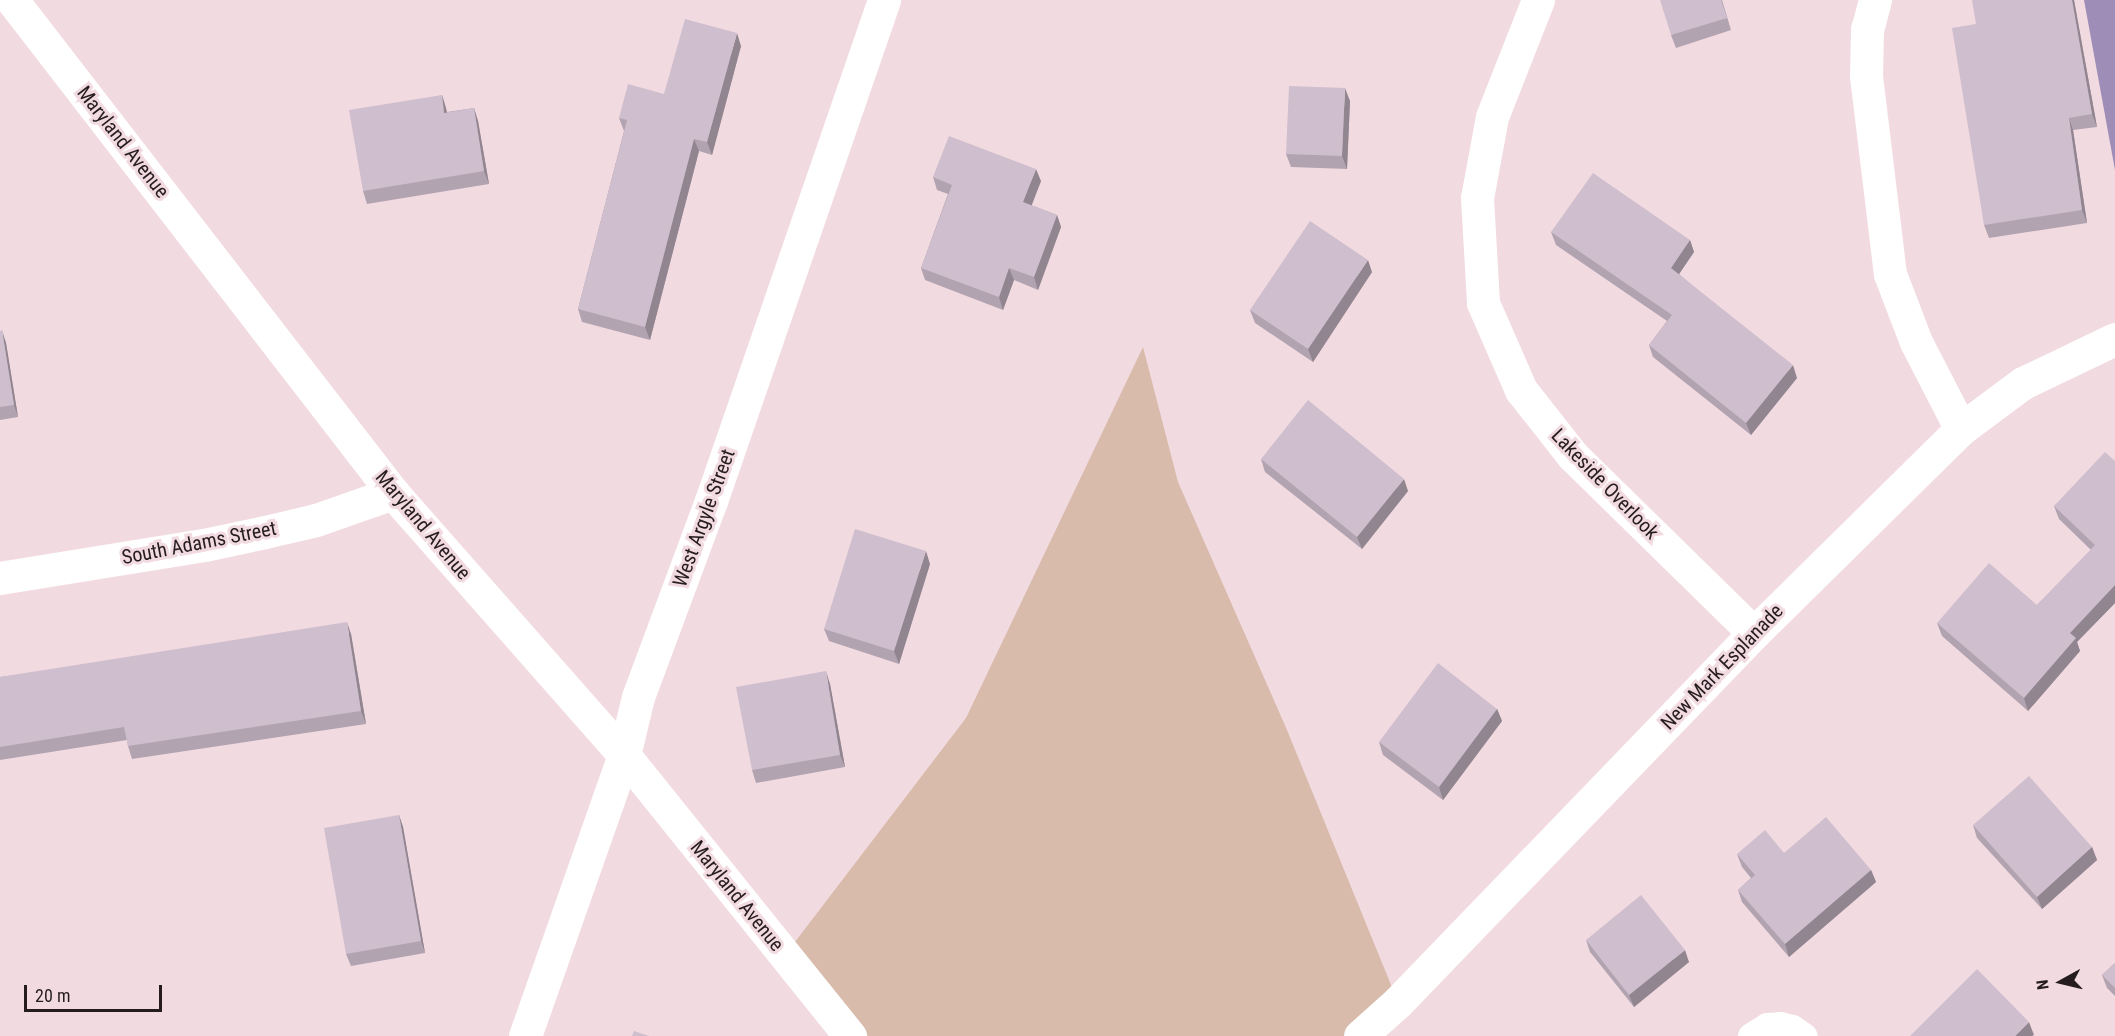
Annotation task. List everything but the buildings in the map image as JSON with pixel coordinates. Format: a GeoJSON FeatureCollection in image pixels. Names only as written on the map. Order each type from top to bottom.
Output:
{"type":"FeatureCollection","features":[{"type":"Feature","properties":{"kind":"street","name":"Maryland Avenue"},"geometry":{"type":"LineString","coordinates":[[12,0],[393,493],[624,755],[850,1036]]}},
{"type":"Feature","properties":{"kind":"street","name":"West Argyle Street"},"geometry":{"type":"LineString","coordinates":[[525,1036],[624,755],[638,697],[711,501],[884,0]]}},
{"type":"Feature","properties":{"kind":"street","name":"Lakeside Overlook"},"geometry":{"type":"LineString","coordinates":[[1538,0],[1492,117],[1477,198],[1483,303],[1521,390],[1572,456],[1754,633]]}},
{"type":"Feature","properties":{"kind":"street"},"geometry":{"type":"LineString","coordinates":[[1875,0],[1867,29],[1866,76],[1890,274],[1916,342],[1961,429]]}},
{"type":"Feature","properties":{"kind":"street","name":"New Mark Esplanade"},"geometry":{"type":"LineString","coordinates":[[1360,1036],[1398,1002],[1754,633],[1961,429],[2024,383],[2115,339]]}},
{"type":"Feature","properties":{"kind":"street","name":"South Adams Street"},"geometry":{"type":"LineString","coordinates":[[0,578],[265,532],[316,520],[393,493]]}},
{"type":"Feature","properties":{"kind":"lane"},"geometry":{"type":"LineString","coordinates":[[1751,1036],[1767,1026],[1780,1025],[1792,1028],[1804,1036]]}},
{"type":"Feature","properties":{"kind":"shaded area"},"geometry":{"type":"Polygon","coordinates":[[[2084,0],[2115,0],[2115,170],[2084,0]]]}},
{"type":"Feature","properties":{"kind":"shaded area"},"geometry":{"type":"Polygon","coordinates":[[[1143,347],[1178,482],[1287,730],[1398,1002],[1360,1036],[850,1036],[785,955],[966,718],[1143,347]]]}}]}
